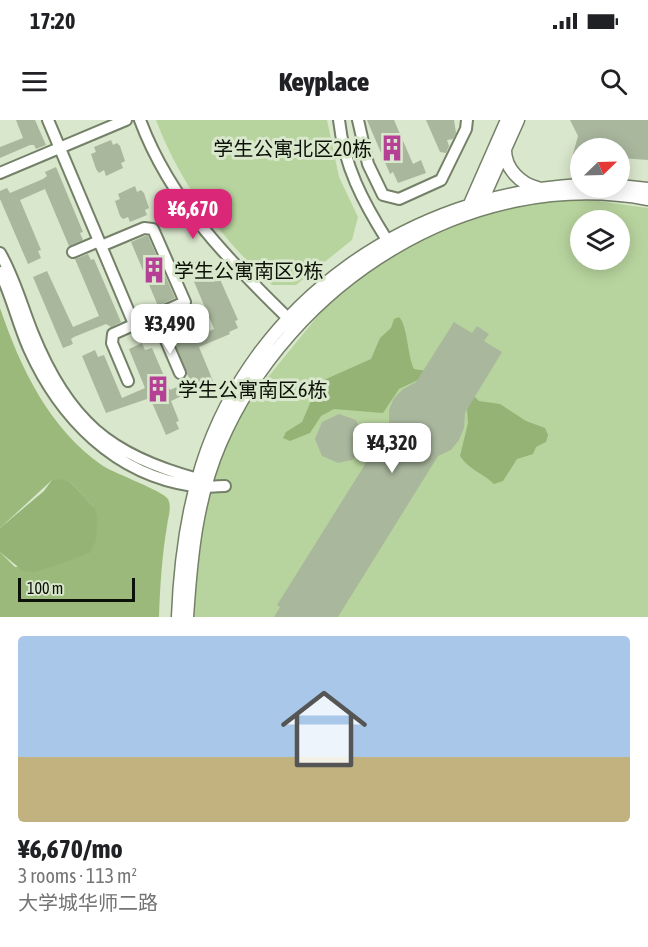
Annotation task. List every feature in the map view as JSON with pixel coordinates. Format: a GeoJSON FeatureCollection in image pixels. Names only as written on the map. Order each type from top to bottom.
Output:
{"type":"FeatureCollection","features":[{"type":"Feature","properties":{"kind":"main road"},"geometry":{"type":"LineString","coordinates":[[476,205],[507,120]]}},
{"type":"Feature","properties":{"kind":"main road"},"geometry":{"type":"LineString","coordinates":[[476,205],[518,120]]}},
{"type":"Feature","properties":{"kind":"main road"},"geometry":{"type":"LineString","coordinates":[[505,149],[506,159],[512,171],[523,183],[539,189]]}},
{"type":"Feature","properties":{"kind":"main road"},"geometry":{"type":"LineString","coordinates":[[178,617],[184,537],[210,442],[250,368],[332,278],[387,240],[436,216],[539,189],[570,186]]}},
{"type":"Feature","properties":{"kind":"main road"},"geometry":{"type":"LineString","coordinates":[[630,187],[648,189]]}},
{"type":"Feature","properties":{"kind":"main road"},"geometry":{"type":"LineString","coordinates":[[292,322],[373,260],[476,205],[560,196],[605,194],[648,199]]}},
{"type":"Feature","properties":{"kind":"main road"},"geometry":{"type":"LineString","coordinates":[[187,617],[200,484]]}},
{"type":"Feature","properties":{"kind":"street"},"geometry":{"type":"LineString","coordinates":[[48,120],[134,324]]}},
{"type":"Feature","properties":{"kind":"street"},"geometry":{"type":"LineString","coordinates":[[0,173],[126,120]]}},
{"type":"Feature","properties":{"kind":"street"},"geometry":{"type":"LineString","coordinates":[[140,120],[163,170],[196,221],[234,266],[292,322]]}},
{"type":"Feature","properties":{"kind":"street"},"geometry":{"type":"LineString","coordinates":[[339,120],[354,180],[387,240]]}},
{"type":"Feature","properties":{"kind":"street"},"geometry":{"type":"LineString","coordinates":[[358,120],[364,151],[376,186],[384,196],[396,199],[441,180],[466,129],[467,120]]}},
{"type":"Feature","properties":{"kind":"street"},"geometry":{"type":"LineString","coordinates":[[73,252],[144,228],[154,230],[185,302],[115,332],[111,340],[128,381]]}},
{"type":"Feature","properties":{"kind":"street"},"geometry":{"type":"LineString","coordinates":[[0,253],[15,283],[43,357],[82,416],[105,439],[133,457],[200,484]]}},
{"type":"Feature","properties":{"kind":"street"},"geometry":{"type":"LineString","coordinates":[[0,272],[35,362],[58,400],[81,429],[99,446],[129,465],[153,475],[225,486]]}},
{"type":"Feature","properties":{"kind":"street"},"geometry":{"type":"LineString","coordinates":[[155,315],[180,373]]}},
{"type":"Feature","properties":{"kind":"shaded area"},"geometry":{"type":"Polygon","coordinates":[[[156,120],[327,120],[339,177],[358,217],[352,240],[296,285],[272,285],[236,249],[204,209],[177,166],[156,120]]]}},
{"type":"Feature","properties":{"kind":"shaded area"},"geometry":{"type":"Polygon","coordinates":[[[583,199],[648,208],[648,617],[189,617],[199,506],[232,430],[255,393],[338,291],[361,271],[450,224],[523,201],[583,199]]]}},
{"type":"Feature","properties":{"kind":"shaded area"},"geometry":{"type":"Polygon","coordinates":[[[0,308],[27,374],[52,415],[67,434],[103,466],[168,499],[170,509],[165,537],[159,617],[0,617],[0,552],[15,567],[69,560],[89,554],[94,507],[70,482],[52,480],[0,528],[0,308]]]}},
{"type":"Feature","properties":{"kind":"shaded area"},"geometry":{"type":"Polygon","coordinates":[[[399,317],[404,327],[414,369],[427,371],[469,391],[479,401],[500,404],[526,421],[545,428],[548,435],[546,442],[536,447],[533,454],[517,459],[503,481],[494,484],[468,465],[460,456],[468,423],[467,409],[418,380],[399,389],[383,413],[334,409],[321,416],[310,433],[290,441],[283,438],[286,432],[302,422],[314,394],[326,379],[371,359],[380,338],[391,328],[394,319],[399,317]]]}},
{"type":"Feature","properties":{"kind":"shaded area"},"geometry":{"type":"Polygon","coordinates":[[[52,480],[70,482],[94,507],[97,516],[96,541],[89,554],[35,572],[23,571],[0,552],[0,528],[44,491],[52,480]]]}},
{"type":"Feature","properties":{"kind":"building"},"geometry":{"type":"Polygon","coordinates":[[[16,120],[35,120],[46,145],[36,149],[34,145],[30,145],[0,158],[0,147],[23,138],[16,120]]]}},
{"type":"Feature","properties":{"kind":"building","name":"学生公寓北区20栋"},"geometry":{"type":"Polygon","coordinates":[[[367,120],[394,120],[413,164],[421,160],[426,173],[398,183],[393,172],[390,174],[367,120]]]}},
{"type":"Feature","properties":{"kind":"building"},"geometry":{"type":"Polygon","coordinates":[[[426,120],[454,120],[456,133],[453,139],[447,140],[449,146],[446,153],[440,152],[426,120]]]}},
{"type":"Feature","properties":{"kind":"building"},"geometry":{"type":"Polygon","coordinates":[[[570,120],[648,120],[648,160],[630,159],[630,138],[577,138],[570,120]]]}},
{"type":"Feature","properties":{"kind":"building"},"geometry":{"type":"Polygon","coordinates":[[[111,140],[113,145],[117,143],[120,146],[125,161],[121,163],[123,168],[106,176],[104,170],[99,173],[96,169],[91,154],[96,152],[94,147],[111,140]]]}},
{"type":"Feature","properties":{"kind":"building"},"geometry":{"type":"Polygon","coordinates":[[[56,167],[83,232],[80,233],[83,240],[69,246],[45,189],[20,200],[41,250],[38,251],[41,258],[28,264],[0,199],[0,191],[7,188],[10,193],[43,179],[47,176],[45,172],[56,167]]]}},
{"type":"Feature","properties":{"kind":"building"},"geometry":{"type":"Polygon","coordinates":[[[135,186],[137,192],[141,190],[144,193],[149,208],[145,210],[147,215],[130,222],[128,217],[123,219],[120,216],[115,201],[120,199],[118,194],[135,186]]]}},
{"type":"Feature","properties":{"kind":"building","name":"学生公寓南区9栋"},"geometry":{"type":"Polygon","coordinates":[[[148,236],[175,298],[158,306],[131,242],[148,236]]]}},
{"type":"Feature","properties":{"kind":"building"},"geometry":{"type":"Polygon","coordinates":[[[88,254],[91,260],[94,259],[121,322],[111,327],[106,324],[74,337],[71,339],[73,344],[63,348],[33,277],[47,271],[73,327],[99,316],[75,259],[88,254]]]}},
{"type":"Feature","properties":{"kind":"building"},"geometry":{"type":"Polygon","coordinates":[[[204,259],[210,273],[213,271],[216,278],[219,277],[238,320],[235,321],[238,328],[229,332],[230,334],[199,347],[213,381],[171,401],[179,421],[176,422],[179,429],[166,435],[150,398],[106,413],[82,356],[95,350],[98,357],[104,355],[122,398],[145,388],[129,349],[142,343],[145,350],[152,348],[170,390],[190,381],[167,325],[183,318],[186,325],[189,324],[194,337],[214,329],[187,265],[204,259]]]}},
{"type":"Feature","properties":{"kind":"building"},"geometry":{"type":"Polygon","coordinates":[[[454,322],[472,333],[477,326],[489,334],[484,341],[502,352],[465,413],[464,428],[459,440],[451,450],[438,456],[338,617],[274,617],[280,607],[277,605],[389,426],[389,410],[394,398],[403,389],[416,382],[454,322]]]}},
{"type":"Feature","properties":{"kind":"building"},"geometry":{"type":"Polygon","coordinates":[[[339,414],[356,420],[364,437],[371,441],[352,460],[338,463],[322,456],[315,439],[322,422],[339,414]]]}},
{"type":"Feature","properties":{"kind":"place","name":"学生公寓北区20栋"},"geometry":{"type":"Point","coordinates":[392,148]}},
{"type":"Feature","properties":{"kind":"place","name":"学生公寓南区9栋"},"geometry":{"type":"Point","coordinates":[154,270]}},
{"type":"Feature","properties":{"kind":"place","name":"学生公寓南区6栋"},"geometry":{"type":"Point","coordinates":[158,389]}}]}
